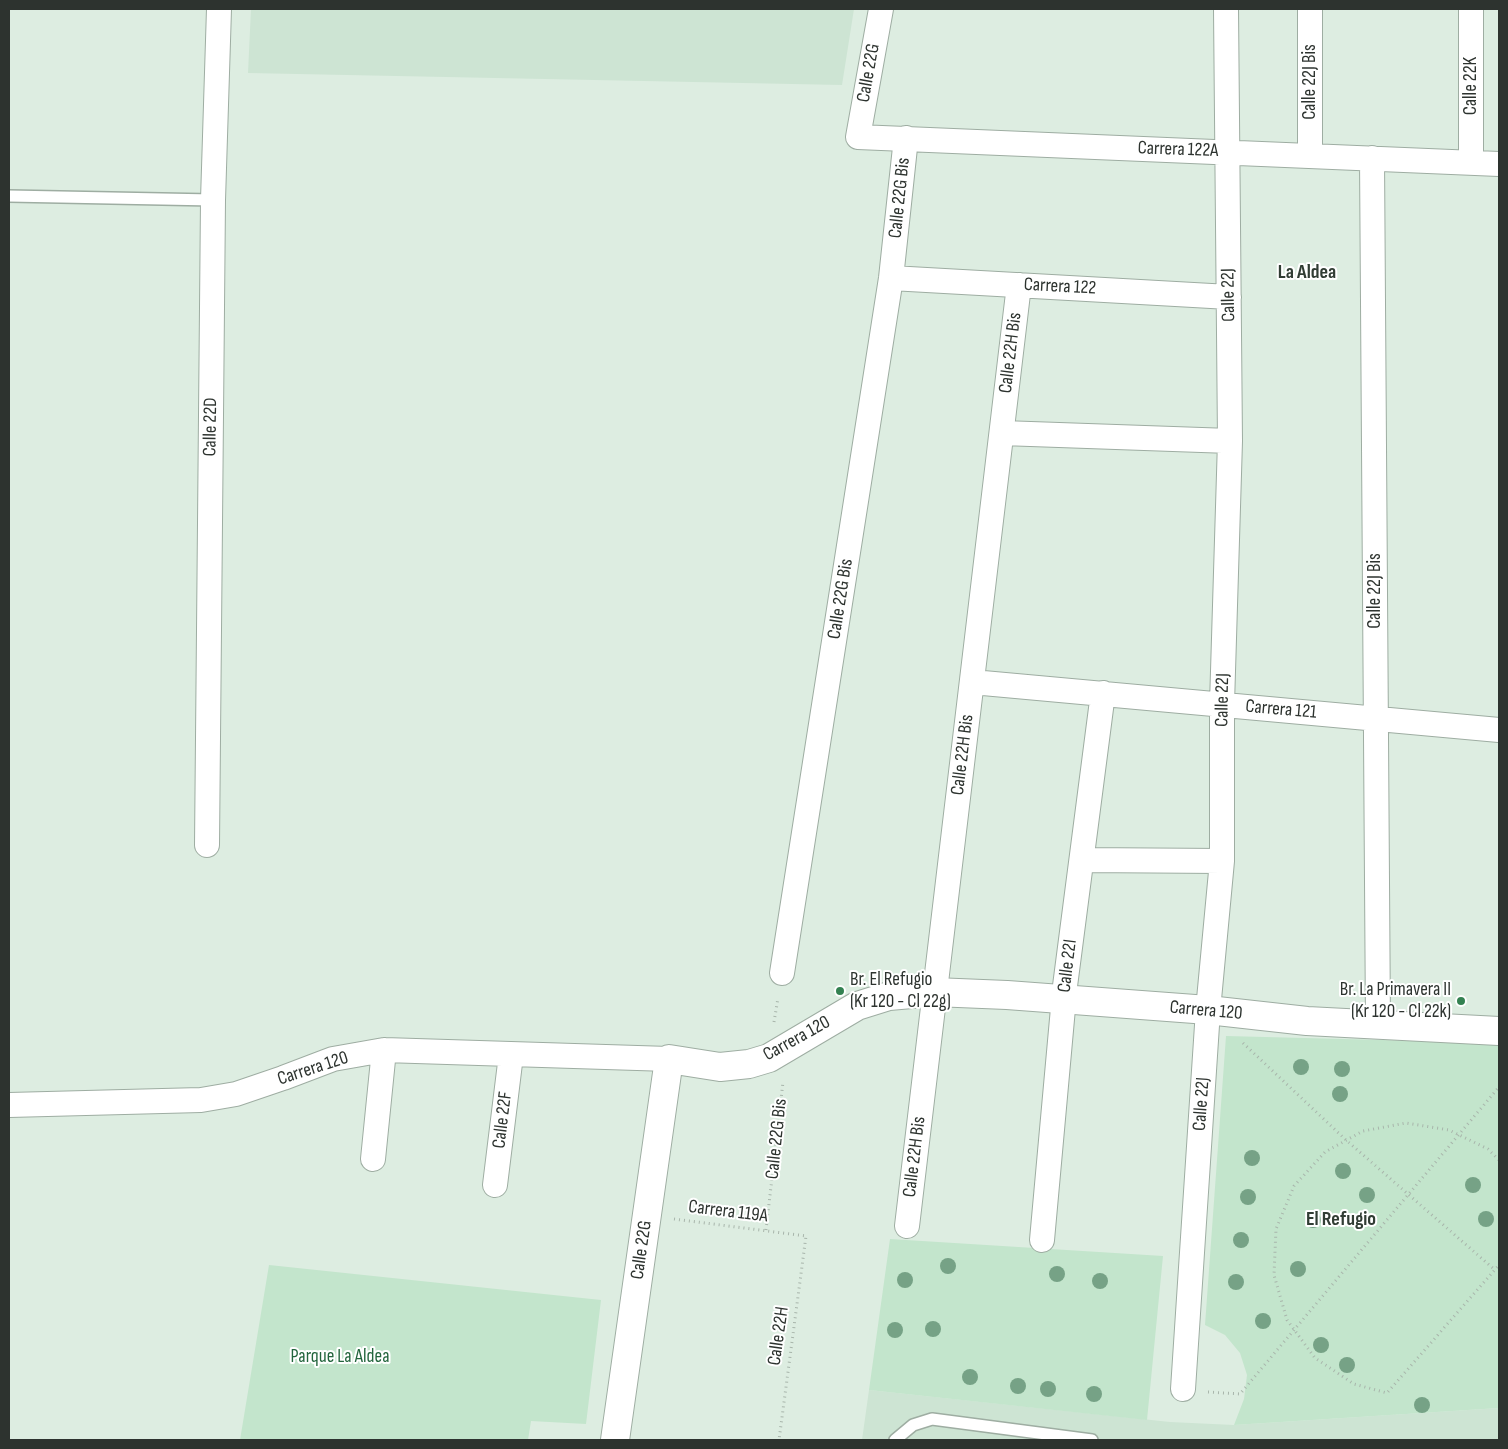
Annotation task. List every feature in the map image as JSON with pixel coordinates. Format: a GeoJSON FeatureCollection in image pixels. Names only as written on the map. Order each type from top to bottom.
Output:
{"type":"FeatureCollection","features":[{"type":"Feature","properties":{"kind":"street","name":"Calle 22D"},"geometry":{"type":"LineString","coordinates":[[208,844],[213,200],[219,9]]}},
{"type":"Feature","properties":{"kind":"street","name":"Calle 22G"},"geometry":{"type":"LineString","coordinates":[[858,136],[881,9]]}},
{"type":"Feature","properties":{"kind":"street","name":"Calle 22J"},"geometry":{"type":"LineString","coordinates":[[1183,1389],[1208,1010],[1222,861],[1222,704],[1230,440],[1226,9]]}},
{"type":"Feature","properties":{"kind":"street","name":"Calle 22J Bis"},"geometry":{"type":"LineString","coordinates":[[1310,9],[1310,156]]}},
{"type":"Feature","properties":{"kind":"street","name":"Calle 22K"},"geometry":{"type":"LineString","coordinates":[[1471,9],[1471,162]]}},
{"type":"Feature","properties":{"kind":"street","name":"Carrera 122A"},"geometry":{"type":"LineString","coordinates":[[858,136],[1499,164]]}},
{"type":"Feature","properties":{"kind":"street","name":"Calle 22G Bis"},"geometry":{"type":"LineString","coordinates":[[782,973],[891,278],[906,138]]}},
{"type":"Feature","properties":{"kind":"street","name":"Calle 22J Bis"},"geometry":{"type":"LineString","coordinates":[[1372,158],[1378,1025]]}},
{"type":"Feature","properties":{"kind":"street","name":"Carrera 122"},"geometry":{"type":"LineString","coordinates":[[891,278],[1229,296]]}},
{"type":"Feature","properties":{"kind":"street","name":"Calle 22H Bis"},"geometry":{"type":"LineString","coordinates":[[907,1226],[1019,285]]}},
{"type":"Feature","properties":{"kind":"street"},"geometry":{"type":"LineString","coordinates":[[1002,433],[1230,440]]}},
{"type":"Feature","properties":{"kind":"street","name":"Carrera 121"},"geometry":{"type":"LineString","coordinates":[[972,682],[1499,730]]}},
{"type":"Feature","properties":{"kind":"street","name":"Calle 22I"},"geometry":{"type":"LineString","coordinates":[[1042,1240],[1064,1000],[1103,693]]}},
{"type":"Feature","properties":{"kind":"street"},"geometry":{"type":"LineString","coordinates":[[1082,860],[1222,861]]}},
{"type":"Feature","properties":{"kind":"street","name":"Carrera 120"},"geometry":{"type":"LineString","coordinates":[[9,1105],[201,1100],[236,1094],[333,1059],[384,1050],[669,1059],[720,1067],[749,1064],[778,1053],[857,1006],[889,996],[934,992],[1007,995],[1378,1025],[1499,1031]]}},
{"type":"Feature","properties":{"kind":"street"},"geometry":{"type":"LineString","coordinates":[[373,1159],[384,1050]]}},
{"type":"Feature","properties":{"kind":"street","name":"Calle 22F"},"geometry":{"type":"LineString","coordinates":[[495,1185],[511,1054]]}},
{"type":"Feature","properties":{"kind":"street","name":"Calle 22G"},"geometry":{"type":"LineString","coordinates":[[615,1440],[669,1059]]}},
{"type":"Feature","properties":{"kind":"lane"},"geometry":{"type":"LineString","coordinates":[[9,196],[213,200]]}},
{"type":"Feature","properties":{"kind":"lane"},"geometry":{"type":"LineString","coordinates":[[895,1440],[913,1425],[932,1420],[1092,1440]]}},
{"type":"Feature","properties":{"kind":"path","name":"Calle 22G Bis"},"geometry":{"type":"LineString","coordinates":[[766,1230],[782,973]]}},
{"type":"Feature","properties":{"kind":"path"},"geometry":{"type":"LineString","coordinates":[[1242,1043],[1346,1140],[1495,1270]]}},
{"type":"Feature","properties":{"kind":"path"},"geometry":{"type":"LineString","coordinates":[[1183,1389],[1240,1394],[1499,1088]]}},
{"type":"Feature","properties":{"kind":"path"},"geometry":{"type":"LineString","coordinates":[[1499,1160],[1488,1149],[1449,1130],[1406,1123],[1363,1131],[1325,1152],[1294,1186],[1276,1229],[1274,1275],[1287,1320],[1314,1358],[1354,1384],[1387,1393],[1499,1265]]}},
{"type":"Feature","properties":{"kind":"path","name":"Carrera 119A"},"geometry":{"type":"LineString","coordinates":[[647,1216],[806,1236]]}},
{"type":"Feature","properties":{"kind":"path","name":"Calle 22H"},"geometry":{"type":"LineString","coordinates":[[779,1440],[806,1236]]}},
{"type":"Feature","properties":{"kind":"shaded area"},"geometry":{"type":"Polygon","coordinates":[[[251,9],[854,9],[842,85],[248,73],[251,9]]]}},
{"type":"Feature","properties":{"kind":"shaded area"},"geometry":{"type":"Polygon","coordinates":[[[869,1390],[1170,1422],[1234,1425],[1499,1408],[1499,1440],[862,1440],[869,1390]]]}},
{"type":"Feature","properties":{"kind":"green space"},"geometry":{"type":"Polygon","coordinates":[[[1226,1036],[1499,1043],[1499,1408],[1234,1425],[1244,1399],[1247,1375],[1240,1353],[1225,1335],[1205,1325],[1226,1036]]]}},
{"type":"Feature","properties":{"kind":"green space"},"geometry":{"type":"Polygon","coordinates":[[[890,1239],[1163,1256],[1147,1420],[869,1390],[890,1239]]]}},
{"type":"Feature","properties":{"kind":"green space","name":"Parque La Aldea"},"geometry":{"type":"Polygon","coordinates":[[[269,1265],[601,1300],[586,1424],[531,1421],[528,1440],[240,1440],[269,1265]]]}},
{"type":"Feature","properties":{"kind":"place","name":"Br. El Refugio (Kr 120 - Cl 22g)"},"geometry":{"type":"Point","coordinates":[840,991]}},
{"type":"Feature","properties":{"kind":"place","name":"Br. La Primavera II (Kr 120 - Cl 22k)"},"geometry":{"type":"Point","coordinates":[1461,1001]}},
{"type":"Feature","properties":{"kind":"district","name":"La Aldea"},"geometry":{"type":"Point","coordinates":[1307,273]}},
{"type":"Feature","properties":{"kind":"district","name":"El Refugio"},"geometry":{"type":"Point","coordinates":[1341,1220]}}]}
